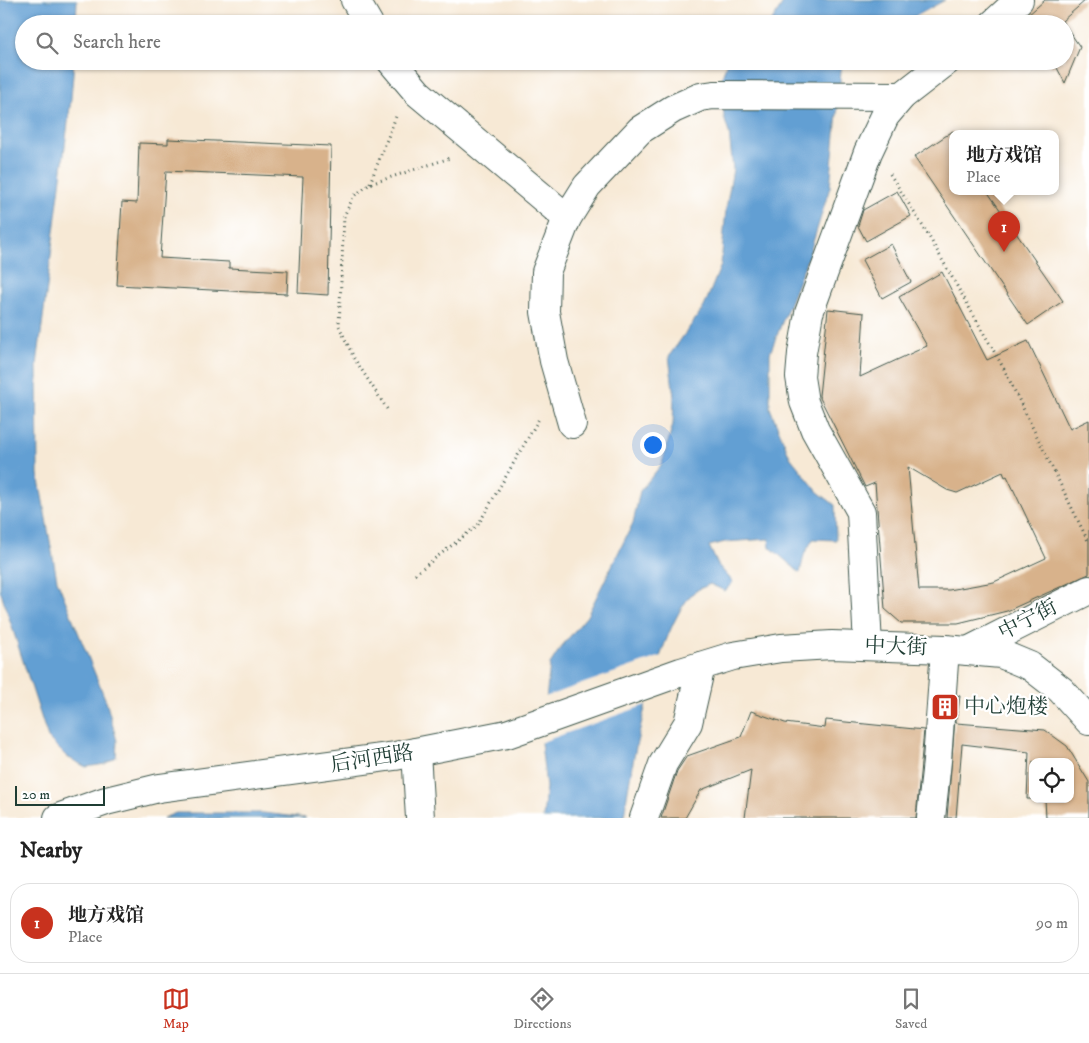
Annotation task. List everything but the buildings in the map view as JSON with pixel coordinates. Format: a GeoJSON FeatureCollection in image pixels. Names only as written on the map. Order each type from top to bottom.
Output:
{"type":"FeatureCollection","features":[{"type":"Feature","properties":{"kind":"street"},"geometry":{"type":"LineString","coordinates":[[355,0],[364,15]]}},
{"type":"Feature","properties":{"kind":"street"},"geometry":{"type":"LineString","coordinates":[[1003,15],[1020,0]]}},
{"type":"Feature","properties":{"kind":"street"},"geometry":{"type":"LineString","coordinates":[[398,70],[409,84],[567,218]]}},
{"type":"Feature","properties":{"kind":"street"},"geometry":{"type":"LineString","coordinates":[[868,646],[861,512],[815,430],[804,402],[800,377],[802,353],[809,313],[868,152],[885,116],[902,96],[935,70]]}},
{"type":"Feature","properties":{"kind":"street"},"geometry":{"type":"LineString","coordinates":[[572,424],[559,382],[544,312],[546,272],[567,218],[587,186],[640,130],[673,109],[700,97],[714,95],[902,96]]}},
{"type":"Feature","properties":{"kind":"street","name":"中宁街"},"geometry":{"type":"LineString","coordinates":[[956,650],[1089,590]]}},
{"type":"Feature","properties":{"kind":"street","name":"中大街"},"geometry":{"type":"LineString","coordinates":[[691,669],[733,656],[781,648],[832,645],[956,650],[1001,654],[1030,666],[1062,690],[1089,721]]}},
{"type":"Feature","properties":{"kind":"street"},"geometry":{"type":"LineString","coordinates":[[931,818],[937,761],[956,650]]}},
{"type":"Feature","properties":{"kind":"street"},"geometry":{"type":"LineString","coordinates":[[644,818],[663,764],[688,723],[691,669]]}},
{"type":"Feature","properties":{"kind":"street","name":"后河西路"},"geometry":{"type":"LineString","coordinates":[[58,818],[106,801],[159,788],[299,771],[416,752],[507,734],[691,669]]}},
{"type":"Feature","properties":{"kind":"street"},"geometry":{"type":"LineString","coordinates":[[416,752],[420,816]]}},
{"type":"Feature","properties":{"kind":"path"},"geometry":{"type":"LineString","coordinates":[[370,184],[409,84]]}},
{"type":"Feature","properties":{"kind":"path"},"geometry":{"type":"LineString","coordinates":[[387,409],[354,358],[339,326],[344,216],[354,196],[370,184],[482,147]]}},
{"type":"Feature","properties":{"kind":"path"},"geometry":{"type":"LineString","coordinates":[[868,152],[895,180],[942,259],[1004,369],[1089,543]]}},
{"type":"Feature","properties":{"kind":"path"},"geometry":{"type":"LineString","coordinates":[[415,574],[478,526],[559,382]]}},
{"type":"Feature","properties":{"kind":"water"},"geometry":{"type":"Polygon","coordinates":[[[0,0],[77,0],[76,15],[15,15],[15,70],[73,70],[37,365],[38,474],[57,580],[106,701],[117,741],[116,757],[105,764],[86,767],[67,757],[48,738],[0,590],[0,0]]]}},
{"type":"Feature","properties":{"kind":"water"},"geometry":{"type":"Polygon","coordinates":[[[785,0],[945,0],[918,15],[776,15],[785,0]]]}},
{"type":"Feature","properties":{"kind":"water"},"geometry":{"type":"Polygon","coordinates":[[[724,70],[841,70],[830,187],[810,252],[770,353],[770,408],[790,457],[818,492],[835,505],[836,540],[813,539],[804,555],[800,573],[770,547],[769,539],[725,542],[709,546],[718,565],[733,582],[725,591],[710,584],[693,593],[680,611],[668,636],[647,699],[632,766],[624,818],[543,818],[546,787],[541,743],[550,664],[561,647],[587,616],[633,523],[640,491],[662,464],[673,424],[674,397],[669,356],[704,307],[721,265],[726,209],[733,169],[729,133],[724,117],[722,78],[724,70]]]}},
{"type":"Feature","properties":{"kind":"water"},"geometry":{"type":"Polygon","coordinates":[[[176,813],[263,813],[306,818],[163,818],[176,813]]]}},
{"type":"Feature","properties":{"kind":"pier"},"geometry":{"type":"Polygon","coordinates":[[[664,655],[651,703],[539,743],[542,698],[664,655]]]}},
{"type":"Feature","properties":{"kind":"place","name":"地方戏馆"},"geometry":{"type":"Point","coordinates":[1004,252]}},
{"type":"Feature","properties":{"kind":"place","name":"中心炮楼"},"geometry":{"type":"Point","coordinates":[945,707]}}]}
